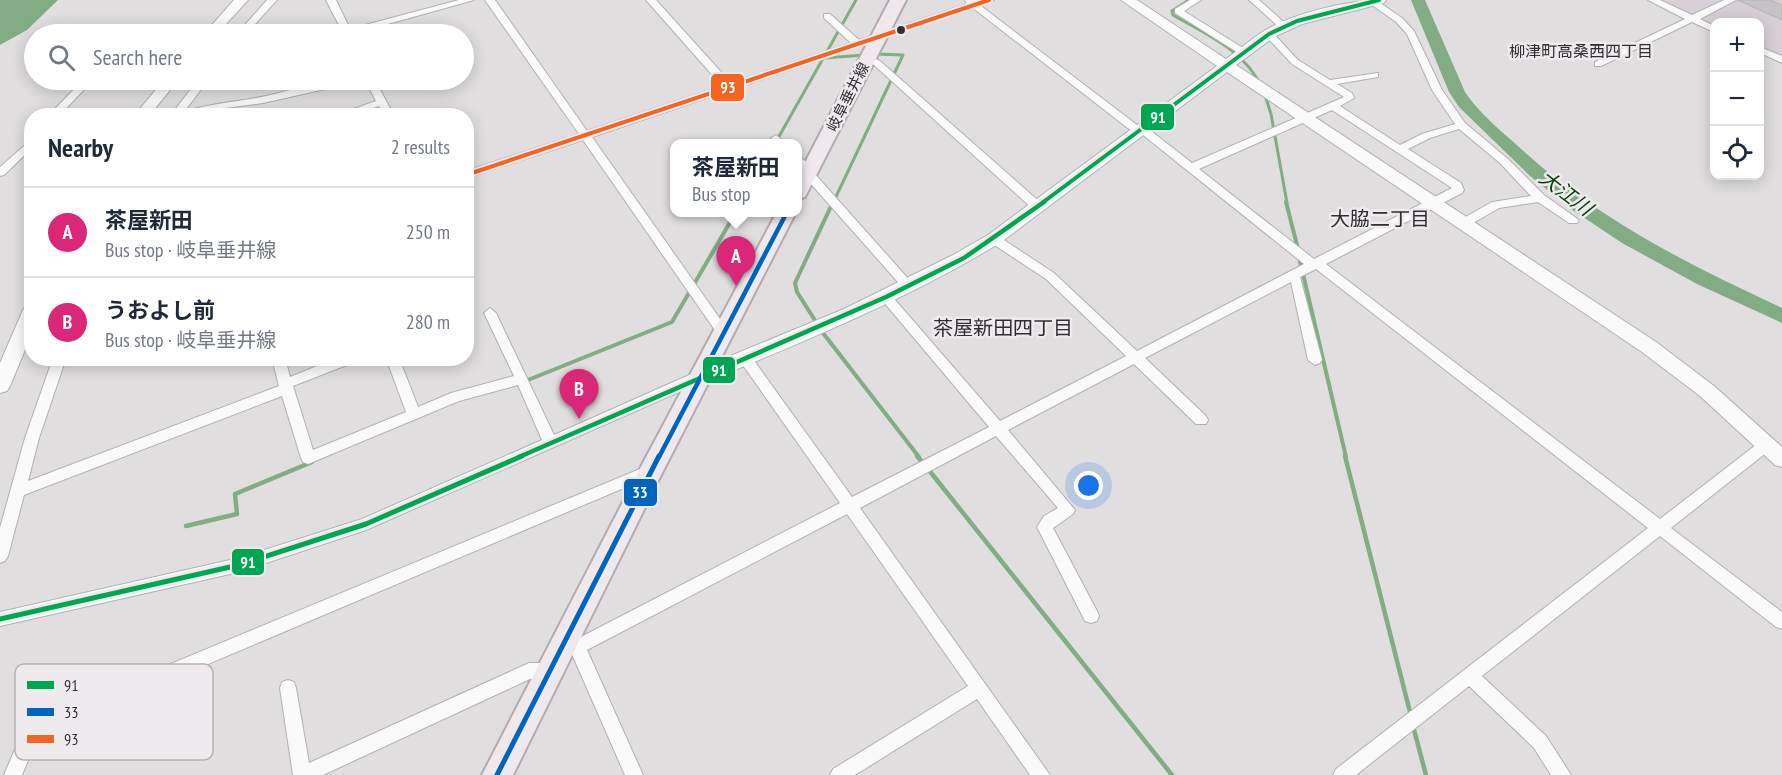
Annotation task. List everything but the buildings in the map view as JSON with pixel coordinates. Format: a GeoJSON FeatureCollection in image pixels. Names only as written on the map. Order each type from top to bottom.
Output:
{"type":"FeatureCollection","features":[{"type":"Feature","properties":{"kind":"main road","name":"岐阜垂井線"},"geometry":{"type":"LineString","coordinates":[[805,169],[862,51],[879,37],[898,0]]}},
{"type":"Feature","properties":{"kind":"main road"},"geometry":{"type":"LineString","coordinates":[[497,775],[550,671],[572,644],[651,470],[786,217]]}},
{"type":"Feature","properties":{"kind":"street"},"geometry":{"type":"LineString","coordinates":[[219,24],[241,0]]}},
{"type":"Feature","properties":{"kind":"street"},"geometry":{"type":"LineString","coordinates":[[250,24],[272,0]]}},
{"type":"Feature","properties":{"kind":"street"},"geometry":{"type":"LineString","coordinates":[[331,0],[342,24]]}},
{"type":"Feature","properties":{"kind":"street"},"geometry":{"type":"LineString","coordinates":[[382,24],[468,0]]}},
{"type":"Feature","properties":{"kind":"street"},"geometry":{"type":"LineString","coordinates":[[490,0],[724,333]]}},
{"type":"Feature","properties":{"kind":"street"},"geometry":{"type":"LineString","coordinates":[[651,0],[729,87]]}},
{"type":"Feature","properties":{"kind":"street"},"geometry":{"type":"LineString","coordinates":[[879,37],[971,3],[989,0]]}},
{"type":"Feature","properties":{"kind":"street"},"geometry":{"type":"LineString","coordinates":[[1128,0],[1649,346],[1707,391],[1782,459]]}},
{"type":"Feature","properties":{"kind":"street"},"geometry":{"type":"LineString","coordinates":[[1196,0],[1178,11],[1243,52]]}},
{"type":"Feature","properties":{"kind":"street"},"geometry":{"type":"LineString","coordinates":[[1254,0],[1283,26]]}},
{"type":"Feature","properties":{"kind":"street"},"geometry":{"type":"LineString","coordinates":[[0,619],[239,566],[366,524],[886,297],[964,258],[994,239],[1269,34],[1283,26],[1377,0],[1411,33],[1437,90],[1461,125],[1504,161],[1540,198],[1573,220]]}},
{"type":"Feature","properties":{"kind":"street"},"geometry":{"type":"LineString","coordinates":[[1653,0],[1710,27]]}},
{"type":"Feature","properties":{"kind":"street"},"geometry":{"type":"LineString","coordinates":[[1598,64],[1731,0]]}},
{"type":"Feature","properties":{"kind":"street"},"geometry":{"type":"LineString","coordinates":[[971,3],[1133,128],[1140,130],[1191,168],[1660,526],[1782,622]]}},
{"type":"Feature","properties":{"kind":"street"},"geometry":{"type":"LineString","coordinates":[[827,16],[862,51],[1038,207]]}},
{"type":"Feature","properties":{"kind":"street"},"geometry":{"type":"LineString","coordinates":[[1191,168],[1349,98],[1295,62],[1269,34]]}},
{"type":"Feature","properties":{"kind":"street"},"geometry":{"type":"LineString","coordinates":[[474,172],[729,87],[862,51]]}},
{"type":"Feature","properties":{"kind":"street"},"geometry":{"type":"LineString","coordinates":[[1764,52],[1782,60]]}},
{"type":"Feature","properties":{"kind":"street"},"geometry":{"type":"LineString","coordinates":[[1329,84],[1338,80],[1374,75]]}},
{"type":"Feature","properties":{"kind":"street"},"geometry":{"type":"LineString","coordinates":[[61,108],[78,90]]}},
{"type":"Feature","properties":{"kind":"street"},"geometry":{"type":"LineString","coordinates":[[148,108],[163,90]]}},
{"type":"Feature","properties":{"kind":"street"},"geometry":{"type":"LineString","coordinates":[[181,108],[195,90]]}},
{"type":"Feature","properties":{"kind":"street"},"geometry":{"type":"LineString","coordinates":[[205,108],[262,100],[307,90]]}},
{"type":"Feature","properties":{"kind":"street"},"geometry":{"type":"LineString","coordinates":[[375,90],[385,108]]}},
{"type":"Feature","properties":{"kind":"street"},"geometry":{"type":"LineString","coordinates":[[364,108],[382,102]]}},
{"type":"Feature","properties":{"kind":"street"},"geometry":{"type":"LineString","coordinates":[[634,775],[572,644],[998,429],[1458,190],[1457,186],[1333,106]]}},
{"type":"Feature","properties":{"kind":"street"},"geometry":{"type":"LineString","coordinates":[[1400,149],[1426,136],[1461,125]]}},
{"type":"Feature","properties":{"kind":"street"},"geometry":{"type":"LineString","coordinates":[[0,173],[24,150]]}},
{"type":"Feature","properties":{"kind":"street"},"geometry":{"type":"LineString","coordinates":[[805,169],[908,286]]}},
{"type":"Feature","properties":{"kind":"street"},"geometry":{"type":"LineString","coordinates":[[1464,223],[1496,205],[1540,198]]}},
{"type":"Feature","properties":{"kind":"street"},"geometry":{"type":"LineString","coordinates":[[994,239],[1050,276],[1201,420]]}},
{"type":"Feature","properties":{"kind":"street"},"geometry":{"type":"LineString","coordinates":[[1292,276],[1297,281],[1315,360]]}},
{"type":"Feature","properties":{"kind":"street"},"geometry":{"type":"LineString","coordinates":[[886,297],[1068,510],[1049,521],[1045,527],[1091,616]]}},
{"type":"Feature","properties":{"kind":"street"},"geometry":{"type":"LineString","coordinates":[[490,313],[550,443]]}},
{"type":"Feature","properties":{"kind":"street"},"geometry":{"type":"LineString","coordinates":[[0,386],[24,329]]}},
{"type":"Feature","properties":{"kind":"street"},"geometry":{"type":"LineString","coordinates":[[745,358],[1041,775]]}},
{"type":"Feature","properties":{"kind":"street"},"geometry":{"type":"LineString","coordinates":[[0,556],[32,438],[57,366]]}},
{"type":"Feature","properties":{"kind":"street"},"geometry":{"type":"LineString","coordinates":[[281,366],[308,458],[470,392],[522,379]]}},
{"type":"Feature","properties":{"kind":"street"},"geometry":{"type":"LineString","coordinates":[[18,491],[333,366]]}},
{"type":"Feature","properties":{"kind":"street"},"geometry":{"type":"LineString","coordinates":[[395,366],[414,414]]}},
{"type":"Feature","properties":{"kind":"street"},"geometry":{"type":"LineString","coordinates":[[1342,775],[1766,445]]}},
{"type":"Feature","properties":{"kind":"street"},"geometry":{"type":"LineString","coordinates":[[189,664],[651,470]]}},
{"type":"Feature","properties":{"kind":"street"},"geometry":{"type":"LineString","coordinates":[[288,688],[302,775],[529,671],[550,671]]}},
{"type":"Feature","properties":{"kind":"street"},"geometry":{"type":"LineString","coordinates":[[1469,675],[1540,742],[1562,775]]}},
{"type":"Feature","properties":{"kind":"street"},"geometry":{"type":"LineString","coordinates":[[839,775],[979,688]]}},
{"type":"Feature","properties":{"kind":"street"},"geometry":{"type":"LineString","coordinates":[[13,775],[19,760]]}},
{"type":"Feature","properties":{"kind":"shaded area"},"geometry":{"type":"Polygon","coordinates":[[[0,0],[58,0],[33,24],[24,24],[24,32],[0,45],[0,0]]]}},
{"type":"Feature","properties":{"kind":"shaded area"},"geometry":{"type":"Polygon","coordinates":[[[1665,0],[1782,0],[1782,58],[1764,50],[1764,18],[1710,18],[1710,25],[1661,2],[1665,0]]]}},
{"type":"Feature","properties":{"kind":"waterway"},"geometry":{"type":"LineString","coordinates":[[778,139],[856,0]]}},
{"type":"Feature","properties":{"kind":"waterway"},"geometry":{"type":"LineString","coordinates":[[1189,0],[1172,11],[1173,15],[1223,44],[1245,62],[1261,86]]}},
{"type":"Feature","properties":{"kind":"waterway","name":"大江川"},"geometry":{"type":"LineString","coordinates":[[1418,0],[1457,92],[1467,107],[1536,172],[1580,207],[1628,238],[1678,266],[1782,316]]}},
{"type":"Feature","properties":{"kind":"waterway"},"geometry":{"type":"LineString","coordinates":[[833,203],[903,55],[876,54]]}},
{"type":"Feature","properties":{"kind":"waterway"},"geometry":{"type":"LineString","coordinates":[[824,58],[865,55]]}},
{"type":"Feature","properties":{"kind":"waterway"},"geometry":{"type":"LineString","coordinates":[[1265,95],[1271,114],[1287,203]]}},
{"type":"Feature","properties":{"kind":"waterway"},"geometry":{"type":"LineString","coordinates":[[833,202],[795,283],[797,292],[823,333],[919,457]]}},
{"type":"Feature","properties":{"kind":"waterway"},"geometry":{"type":"LineString","coordinates":[[1286,202],[1298,249]]}},
{"type":"Feature","properties":{"kind":"waterway"},"geometry":{"type":"LineString","coordinates":[[523,382],[672,322],[733,217]]}},
{"type":"Feature","properties":{"kind":"waterway"},"geometry":{"type":"LineString","coordinates":[[1299,257],[1346,457]]}},
{"type":"Feature","properties":{"kind":"waterway"},"geometry":{"type":"LineString","coordinates":[[917,456],[923,463]]}},
{"type":"Feature","properties":{"kind":"waterway"},"geometry":{"type":"LineString","coordinates":[[1345,456],[1411,716]]}},
{"type":"Feature","properties":{"kind":"waterway"},"geometry":{"type":"LineString","coordinates":[[186,526],[237,514],[235,494],[312,462]]}},
{"type":"Feature","properties":{"kind":"waterway"},"geometry":{"type":"LineString","coordinates":[[928,469],[1172,775]]}},
{"type":"Feature","properties":{"kind":"waterway"},"geometry":{"type":"LineString","coordinates":[[1413,726],[1426,775]]}},
{"type":"Feature","properties":{"kind":"transit line","name":"93"},"geometry":{"type":"LineString","coordinates":[[474,172],[989,0]]}},
{"type":"Feature","properties":{"kind":"transit line","name":"91"},"geometry":{"type":"LineString","coordinates":[[0,619],[239,565],[366,524],[886,297],[964,258],[994,239],[1269,34],[1297,21],[1379,0]]}},
{"type":"Feature","properties":{"kind":"transit line","name":"33"},"geometry":{"type":"LineString","coordinates":[[497,775],[652,470],[784,217]]}},
{"type":"Feature","properties":{"kind":"place","name":"茶屋新田"},"geometry":{"type":"Point","coordinates":[736,286]}},
{"type":"Feature","properties":{"kind":"place","name":"うおよし前"},"geometry":{"type":"Point","coordinates":[579,419]}},
{"type":"Feature","properties":{"kind":"district","name":"柳津町高桑西四丁目"},"geometry":{"type":"Point","coordinates":[1581,51]}},
{"type":"Feature","properties":{"kind":"district","name":"大脇二丁目"},"geometry":{"type":"Point","coordinates":[1380,219]}},
{"type":"Feature","properties":{"kind":"district","name":"茶屋新田四丁目"},"geometry":{"type":"Point","coordinates":[1003,328]}}]}
